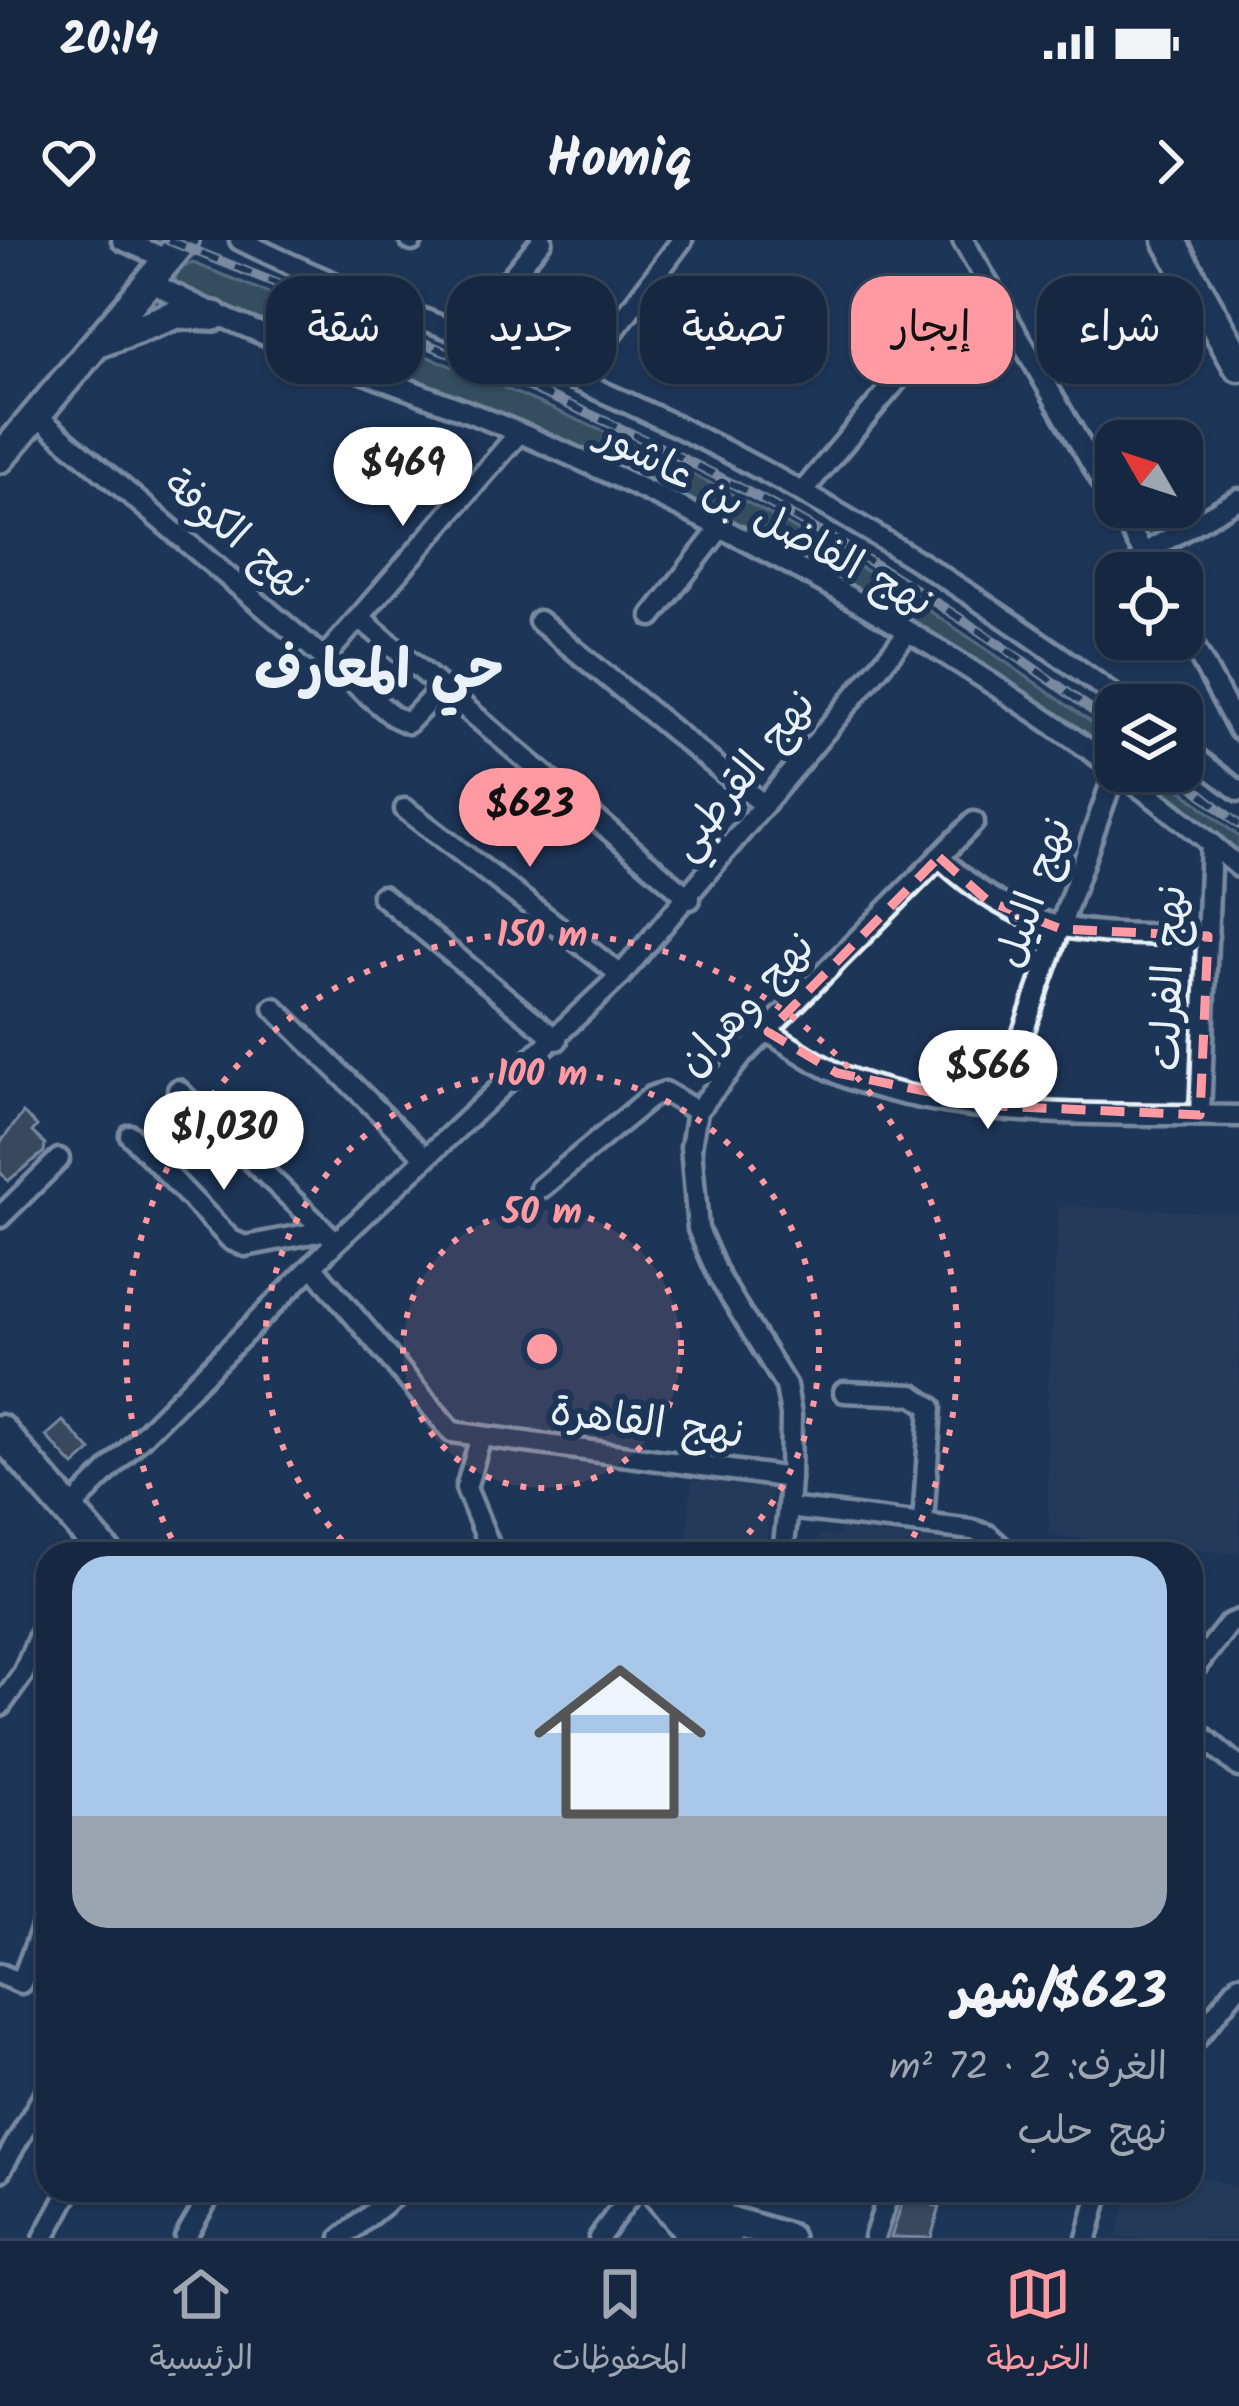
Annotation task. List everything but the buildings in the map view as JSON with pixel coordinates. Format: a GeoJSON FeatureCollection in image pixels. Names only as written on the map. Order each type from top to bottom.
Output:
{"type":"FeatureCollection","features":[{"type":"Feature","properties":{"kind":"main road"},"geometry":{"type":"LineString","coordinates":[[1168,240],[1239,365]]}},
{"type":"Feature","properties":{"kind":"main road"},"geometry":{"type":"LineString","coordinates":[[0,458],[176,249]]}},
{"type":"Feature","properties":{"kind":"main road"},"geometry":{"type":"LineString","coordinates":[[97,344],[163,318],[214,316]]}},
{"type":"Feature","properties":{"kind":"main road"},"geometry":{"type":"LineString","coordinates":[[0,1431],[74,1532]]}},
{"type":"Feature","properties":{"kind":"main road"},"geometry":{"type":"LineString","coordinates":[[671,2202],[712,2226],[788,2238]]}},
{"type":"Feature","properties":{"kind":"street"},"geometry":{"type":"LineString","coordinates":[[122,240],[176,249]]}},
{"type":"Feature","properties":{"kind":"street"},"geometry":{"type":"LineString","coordinates":[[241,240],[447,328]]}},
{"type":"Feature","properties":{"kind":"street"},"geometry":{"type":"LineString","coordinates":[[512,276],[542,240]]}},
{"type":"Feature","properties":{"kind":"street"},"geometry":{"type":"LineString","coordinates":[[616,328],[682,240]]}},
{"type":"Feature","properties":{"kind":"street"},"geometry":{"type":"LineString","coordinates":[[963,240],[983,276]]}},
{"type":"Feature","properties":{"kind":"street","name":"نهج الفاضل بن عاشور"},"geometry":{"type":"LineString","coordinates":[[149,281],[214,316],[519,433],[719,530],[906,634],[1095,759]]}},
{"type":"Feature","properties":{"kind":"street"},"geometry":{"type":"LineString","coordinates":[[1013,331],[1095,470]]}},
{"type":"Feature","properties":{"kind":"street"},"geometry":{"type":"LineString","coordinates":[[585,384],[803,490],[956,584],[1096,684]]}},
{"type":"Feature","properties":{"kind":"street"},"geometry":{"type":"LineString","coordinates":[[803,490],[894,384]]}},
{"type":"Feature","properties":{"kind":"street","name":"نهج الكوفة"},"geometry":{"type":"LineString","coordinates":[[37,416],[393,716],[409,722],[441,688]]}},
{"type":"Feature","properties":{"kind":"street"},"geometry":{"type":"LineString","coordinates":[[324,658],[519,433]]}},
{"type":"Feature","properties":{"kind":"street"},"geometry":{"type":"LineString","coordinates":[[1146,552],[1239,500]]}},
{"type":"Feature","properties":{"kind":"street"},"geometry":{"type":"LineString","coordinates":[[652,616],[719,530]]}},
{"type":"Feature","properties":{"kind":"street"},"geometry":{"type":"LineString","coordinates":[[361,619],[690,898]]}},
{"type":"Feature","properties":{"kind":"street"},"geometry":{"type":"LineString","coordinates":[[539,621],[764,805]]}},
{"type":"Feature","properties":{"kind":"street","name":"نهج القرطبي"},"geometry":{"type":"LineString","coordinates":[[74,1532],[313,1268],[330,1237],[557,1040],[621,975],[906,634]]}},
{"type":"Feature","properties":{"kind":"street"},"geometry":{"type":"LineString","coordinates":[[1201,660],[1239,730]]}},
{"type":"Feature","properties":{"kind":"street"},"geometry":{"type":"LineString","coordinates":[[1203,763],[1239,791]]}},
{"type":"Feature","properties":{"kind":"street","name":"نهج النيل"},"geometry":{"type":"LineString","coordinates":[[997,1106],[1108,792]]}},
{"type":"Feature","properties":{"kind":"street","name":"نهج الفاضل بن عاشور"},"geometry":{"type":"LineString","coordinates":[[1142,792],[1239,867]]}},
{"type":"Feature","properties":{"kind":"street"},"geometry":{"type":"LineString","coordinates":[[405,809],[621,975]]}},
{"type":"Feature","properties":{"kind":"street","name":"نهج وهران"},"geometry":{"type":"LineString","coordinates":[[790,1478],[791,1415],[786,1386],[720,1279],[698,1229],[691,1147],[697,1111],[974,822]]}},
{"type":"Feature","properties":{"kind":"street","name":"نهج الفرلت"},"geometry":{"type":"LineString","coordinates":[[1200,1115],[1211,843]]}},
{"type":"Feature","properties":{"kind":"street"},"geometry":{"type":"LineString","coordinates":[[939,857],[988,901],[1061,929],[1208,936]]}},
{"type":"Feature","properties":{"kind":"street"},"geometry":{"type":"LineString","coordinates":[[382,896],[557,1040]]}},
{"type":"Feature","properties":{"kind":"street"},"geometry":{"type":"LineString","coordinates":[[274,1008],[424,1157]]}},
{"type":"Feature","properties":{"kind":"street"},"geometry":{"type":"LineString","coordinates":[[768,1032],[859,1082],[997,1106],[1239,1116]]}},
{"type":"Feature","properties":{"kind":"street"},"geometry":{"type":"LineString","coordinates":[[178,1090],[330,1237]]}},
{"type":"Feature","properties":{"kind":"street"},"geometry":{"type":"LineString","coordinates":[[541,1188],[651,1097],[665,1092],[697,1111]]}},
{"type":"Feature","properties":{"kind":"street"},"geometry":{"type":"LineString","coordinates":[[130,1136],[231,1240],[245,1246],[330,1237]]}},
{"type":"Feature","properties":{"kind":"street"},"geometry":{"type":"LineString","coordinates":[[0,1216],[59,1160]]}},
{"type":"Feature","properties":{"kind":"street","name":"نهج القاهرة"},"geometry":{"type":"LineString","coordinates":[[313,1268],[440,1423],[480,1440],[790,1478],[784,1542]]}},
{"type":"Feature","properties":{"kind":"street"},"geometry":{"type":"LineString","coordinates":[[844,1392],[913,1395],[931,1407],[923,1523]]}},
{"type":"Feature","properties":{"kind":"street"},"geometry":{"type":"LineString","coordinates":[[480,1440],[466,1489],[489,1542]]}},
{"type":"Feature","properties":{"kind":"street"},"geometry":{"type":"LineString","coordinates":[[788,1508],[923,1523],[988,1535],[996,1542]]}},
{"type":"Feature","properties":{"kind":"street"},"geometry":{"type":"LineString","coordinates":[[1203,1657],[1228,1624],[1239,1620]]}},
{"type":"Feature","properties":{"kind":"street"},"geometry":{"type":"LineString","coordinates":[[0,1706],[23,1674],[36,1642]]}},
{"type":"Feature","properties":{"kind":"street"},"geometry":{"type":"LineString","coordinates":[[1203,1736],[1239,1767]]}},
{"type":"Feature","properties":{"kind":"street"},"geometry":{"type":"LineString","coordinates":[[0,1974],[21,1983],[36,1943]]}},
{"type":"Feature","properties":{"kind":"street"},"geometry":{"type":"LineString","coordinates":[[1203,2030],[1239,1985]]}},
{"type":"Feature","properties":{"kind":"street"},"geometry":{"type":"LineString","coordinates":[[0,2171],[36,2109]]}},
{"type":"Feature","properties":{"kind":"street"},"geometry":{"type":"LineString","coordinates":[[44,2238],[64,2202]]}},
{"type":"Feature","properties":{"kind":"street"},"geometry":{"type":"LineString","coordinates":[[184,2238],[206,2202]]}},
{"type":"Feature","properties":{"kind":"street"},"geometry":{"type":"LineString","coordinates":[[342,2238],[386,2202]]}},
{"type":"Feature","properties":{"kind":"street"},"geometry":{"type":"LineString","coordinates":[[599,2238],[625,2202]]}},
{"type":"Feature","properties":{"kind":"street"},"geometry":{"type":"LineString","coordinates":[[874,2238],[886,2202]]}},
{"type":"Feature","properties":{"kind":"street"},"geometry":{"type":"LineString","coordinates":[[1088,2238],[1097,2202]]}},
{"type":"Feature","properties":{"kind":"highlighted area"},"geometry":{"type":"Polygon","coordinates":[[[939,857],[988,901],[1061,929],[1208,936],[1200,1115],[997,1106],[837,1073],[768,1032],[939,857]]]}},
{"type":"Feature","properties":{"kind":"shaded area"},"geometry":{"type":"Polygon","coordinates":[[[1059,1206],[1239,1213],[1239,1554],[1203,1551],[1203,1542],[1049,1536],[1046,1420],[1059,1206]]]}},
{"type":"Feature","properties":{"kind":"shaded area"},"geometry":{"type":"Polygon","coordinates":[[[692,1480],[772,1488],[766,1542],[686,1542],[692,1480]]]}},
{"type":"Feature","properties":{"kind":"shaded area"},"geometry":{"type":"Polygon","coordinates":[[[840,1529],[947,1542],[818,1542],[819,1535],[839,1537],[840,1529]]]}},
{"type":"Feature","properties":{"kind":"shaded area"},"geometry":{"type":"Polygon","coordinates":[[[1203,2178],[1239,2188],[1239,2238],[1116,2238],[1126,2202],[1203,2202],[1203,2178]]]}},
{"type":"Feature","properties":{"kind":"green space"},"geometry":{"type":"Polygon","coordinates":[[[193,263],[266,292],[266,325],[177,290],[175,271],[193,263]]]}},
{"type":"Feature","properties":{"kind":"green space"},"geometry":{"type":"Polygon","coordinates":[[[423,355],[447,365],[447,384],[494,384],[506,389],[630,444],[801,532],[961,632],[1095,725],[1095,748],[700,509],[543,432],[419,384],[423,384],[423,355]]]}},
{"type":"Feature","properties":{"kind":"green space"},"geometry":{"type":"Polygon","coordinates":[[[1156,792],[1184,792],[1239,837],[1239,858],[1156,792]]]}},
{"type":"Feature","properties":{"kind":"railway"},"geometry":{"type":"LineString","coordinates":[[168,240],[469,361],[691,463],[899,579],[1095,713]]}},
{"type":"Feature","properties":{"kind":"railway"},"geometry":{"type":"LineString","coordinates":[[1199,792],[1239,825]]}},
{"type":"Feature","properties":{"kind":"district","name":"حي المعارف"},"geometry":{"type":"Point","coordinates":[379,673]}}]}
